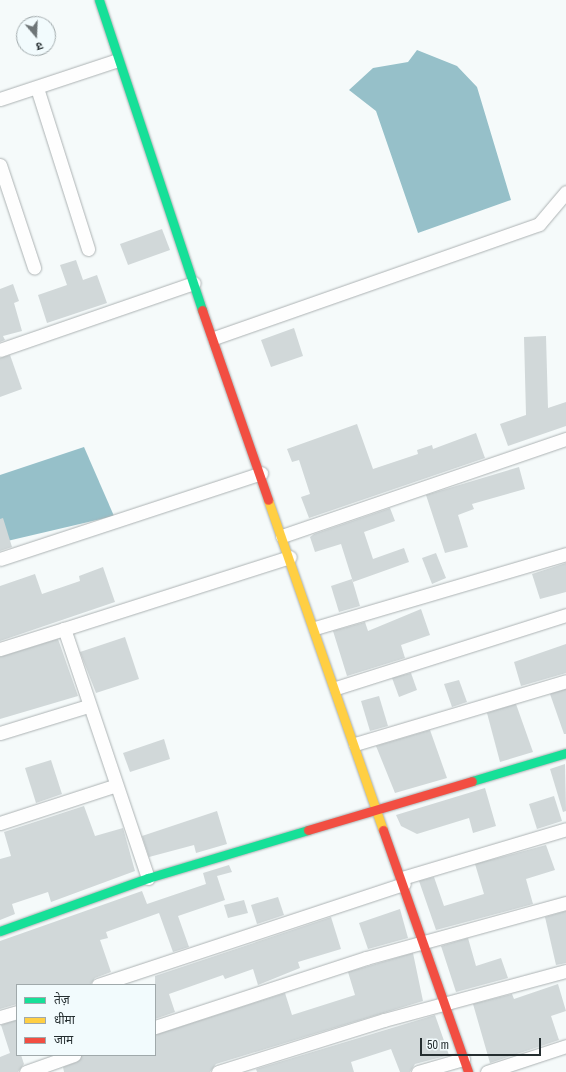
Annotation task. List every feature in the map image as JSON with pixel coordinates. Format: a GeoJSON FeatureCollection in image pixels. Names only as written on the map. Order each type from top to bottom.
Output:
{"type":"FeatureCollection","features":[{"type":"Feature","properties":{"kind":"street"},"geometry":{"type":"LineString","coordinates":[[99,0],[115,60],[214,338],[468,1072]]}},
{"type":"Feature","properties":{"kind":"street"},"geometry":{"type":"LineString","coordinates":[[0,99],[37,88],[115,60]]}},
{"type":"Feature","properties":{"kind":"street"},"geometry":{"type":"LineString","coordinates":[[37,88],[88,249]]}},
{"type":"Feature","properties":{"kind":"street"},"geometry":{"type":"LineString","coordinates":[[0,164],[34,267]]}},
{"type":"Feature","properties":{"kind":"street"},"geometry":{"type":"LineString","coordinates":[[214,338],[539,224],[566,192]]}},
{"type":"Feature","properties":{"kind":"street"},"geometry":{"type":"LineString","coordinates":[[0,350],[194,283]]}},
{"type":"Feature","properties":{"kind":"street"},"geometry":{"type":"LineString","coordinates":[[282,536],[566,439]]}},
{"type":"Feature","properties":{"kind":"street"},"geometry":{"type":"LineString","coordinates":[[0,559],[261,473]]}},
{"type":"Feature","properties":{"kind":"street"},"geometry":{"type":"LineString","coordinates":[[315,628],[566,554]]}},
{"type":"Feature","properties":{"kind":"street"},"geometry":{"type":"LineString","coordinates":[[0,648],[290,557]]}},
{"type":"Feature","properties":{"kind":"street"},"geometry":{"type":"LineString","coordinates":[[336,688],[566,615]]}},
{"type":"Feature","properties":{"kind":"street"},"geometry":{"type":"LineString","coordinates":[[64,628],[114,786],[148,878]]}},
{"type":"Feature","properties":{"kind":"street"},"geometry":{"type":"LineString","coordinates":[[355,744],[566,681]]}},
{"type":"Feature","properties":{"kind":"street"},"geometry":{"type":"LineString","coordinates":[[0,734],[88,706]]}},
{"type":"Feature","properties":{"kind":"street"},"geometry":{"type":"LineString","coordinates":[[0,931],[148,878],[566,753]]}},
{"type":"Feature","properties":{"kind":"street"},"geometry":{"type":"LineString","coordinates":[[0,823],[114,786]]}},
{"type":"Feature","properties":{"kind":"street"},"geometry":{"type":"LineString","coordinates":[[101,984],[403,881],[566,829]]}},
{"type":"Feature","properties":{"kind":"street"},"geometry":{"type":"LineString","coordinates":[[156,1027],[366,958],[566,903]]}},
{"type":"Feature","properties":{"kind":"street"},"geometry":{"type":"LineString","coordinates":[[218,1072],[384,1020],[446,1006],[566,971]]}},
{"type":"Feature","properties":{"kind":"street"},"geometry":{"type":"LineString","coordinates":[[0,1017],[16,1012]]}},
{"type":"Feature","properties":{"kind":"street"},"geometry":{"type":"LineString","coordinates":[[487,1072],[566,1046]]}},
{"type":"Feature","properties":{"kind":"street"},"geometry":{"type":"LineString","coordinates":[[26,1072],[71,1056]]}},
{"type":"Feature","properties":{"kind":"street"},"geometry":{"type":"LineString","coordinates":[[418,1072],[463,1059]]}},
{"type":"Feature","properties":{"kind":"water"},"geometry":{"type":"Polygon","coordinates":[[[417,50],[457,66],[477,87],[511,200],[418,233],[376,111],[349,90],[373,68],[408,62],[417,50]]]}},
{"type":"Feature","properties":{"kind":"water"},"geometry":{"type":"Polygon","coordinates":[[[84,447],[114,516],[3,542],[0,536],[0,475],[84,447]]]}},
{"type":"Feature","properties":{"kind":"building"},"geometry":{"type":"Polygon","coordinates":[[[162,229],[170,250],[128,265],[120,244],[162,229]]]}},
{"type":"Feature","properties":{"kind":"building"},"geometry":{"type":"Polygon","coordinates":[[[76,260],[83,280],[97,275],[107,303],[47,323],[38,295],[67,285],[60,265],[76,260]]]}},
{"type":"Feature","properties":{"kind":"building"},"geometry":{"type":"Polygon","coordinates":[[[13,284],[19,301],[14,303],[22,331],[3,336],[5,340],[0,342],[0,289],[13,284]]]}},
{"type":"Feature","properties":{"kind":"building"},"geometry":{"type":"Polygon","coordinates":[[[294,328],[303,356],[271,367],[261,340],[294,328]]]}},
{"type":"Feature","properties":{"kind":"building"},"geometry":{"type":"Polygon","coordinates":[[[546,336],[548,408],[566,402],[566,426],[508,446],[500,424],[526,415],[524,337],[546,336]]]}},
{"type":"Feature","properties":{"kind":"building"},"geometry":{"type":"Polygon","coordinates":[[[10,355],[22,389],[0,397],[0,358],[10,355]]]}},
{"type":"Feature","properties":{"kind":"building"},"geometry":{"type":"Polygon","coordinates":[[[357,424],[373,469],[418,454],[417,450],[432,445],[433,449],[476,433],[485,458],[309,518],[301,497],[310,494],[299,460],[292,462],[287,449],[357,424]]]}},
{"type":"Feature","properties":{"kind":"building"},"geometry":{"type":"Polygon","coordinates":[[[519,467],[525,489],[472,504],[474,509],[458,515],[468,547],[445,553],[426,495],[519,467]]]}},
{"type":"Feature","properties":{"kind":"building"},"geometry":{"type":"Polygon","coordinates":[[[390,508],[395,521],[364,532],[373,559],[404,548],[409,562],[353,582],[341,544],[315,552],[310,537],[314,534],[390,508]]]}},
{"type":"Feature","properties":{"kind":"building"},"geometry":{"type":"Polygon","coordinates":[[[3,518],[12,547],[0,551],[0,519],[3,518]]]}},
{"type":"Feature","properties":{"kind":"building"},"geometry":{"type":"Polygon","coordinates":[[[436,553],[446,578],[432,584],[422,558],[436,553]]]}},
{"type":"Feature","properties":{"kind":"building"},"geometry":{"type":"Polygon","coordinates":[[[566,563],[566,592],[540,599],[532,574],[566,563]]]}},
{"type":"Feature","properties":{"kind":"building"},"geometry":{"type":"Polygon","coordinates":[[[103,567],[115,602],[0,641],[0,586],[35,574],[42,594],[80,581],[79,576],[103,567]]]}},
{"type":"Feature","properties":{"kind":"building"},"geometry":{"type":"Polygon","coordinates":[[[352,579],[360,606],[339,612],[331,586],[352,579]]]}},
{"type":"Feature","properties":{"kind":"building"},"geometry":{"type":"Polygon","coordinates":[[[421,609],[430,635],[401,645],[405,658],[347,676],[333,631],[365,622],[368,631],[421,609]]]}},
{"type":"Feature","properties":{"kind":"building"},"geometry":{"type":"Polygon","coordinates":[[[125,637],[139,679],[96,693],[80,652],[125,637]]]}},
{"type":"Feature","properties":{"kind":"building"},"geometry":{"type":"Polygon","coordinates":[[[58,639],[78,696],[0,719],[0,657],[58,639]]]}},
{"type":"Feature","properties":{"kind":"building"},"geometry":{"type":"Polygon","coordinates":[[[566,644],[566,673],[521,686],[514,662],[566,644]]]}},
{"type":"Feature","properties":{"kind":"building"},"geometry":{"type":"Polygon","coordinates":[[[411,673],[417,690],[399,697],[392,678],[411,673]]]}},
{"type":"Feature","properties":{"kind":"building"},"geometry":{"type":"Polygon","coordinates":[[[459,680],[467,702],[452,707],[444,684],[459,680]]]}},
{"type":"Feature","properties":{"kind":"building"},"geometry":{"type":"Polygon","coordinates":[[[566,689],[566,734],[564,734],[550,694],[566,689]]]}},
{"type":"Feature","properties":{"kind":"building"},"geometry":{"type":"Polygon","coordinates":[[[379,696],[388,726],[370,731],[361,701],[379,696]]]}},
{"type":"Feature","properties":{"kind":"building"},"geometry":{"type":"Polygon","coordinates":[[[516,704],[533,752],[500,762],[487,713],[516,704]]]}},
{"type":"Feature","properties":{"kind":"building"},"geometry":{"type":"Polygon","coordinates":[[[430,730],[447,778],[395,793],[376,746],[430,730]]]}},
{"type":"Feature","properties":{"kind":"building"},"geometry":{"type":"Polygon","coordinates":[[[164,739],[170,759],[130,772],[123,753],[164,739]]]}},
{"type":"Feature","properties":{"kind":"building"},"geometry":{"type":"Polygon","coordinates":[[[51,760],[62,794],[36,803],[25,768],[51,760]]]}},
{"type":"Feature","properties":{"kind":"building"},"geometry":{"type":"Polygon","coordinates":[[[565,764],[566,811],[563,812],[550,769],[565,764]]]}},
{"type":"Feature","properties":{"kind":"building"},"geometry":{"type":"Polygon","coordinates":[[[485,788],[496,826],[473,833],[469,818],[417,834],[401,826],[396,815],[485,788]]]}},
{"type":"Feature","properties":{"kind":"building"},"geometry":{"type":"Polygon","coordinates":[[[554,796],[562,821],[537,829],[529,804],[554,796]]]}},
{"type":"Feature","properties":{"kind":"building"},"geometry":{"type":"Polygon","coordinates":[[[84,806],[95,836],[123,828],[135,871],[51,902],[48,892],[12,904],[15,914],[0,920],[0,859],[11,856],[4,832],[84,806]]]}},
{"type":"Feature","properties":{"kind":"building"},"geometry":{"type":"Polygon","coordinates":[[[217,811],[227,844],[196,853],[194,845],[149,857],[142,836],[217,811]]]}},
{"type":"Feature","properties":{"kind":"building"},"geometry":{"type":"Polygon","coordinates":[[[546,845],[555,870],[526,879],[533,904],[436,930],[419,881],[434,877],[444,906],[484,894],[475,864],[546,845]]]}},
{"type":"Feature","properties":{"kind":"building"},"geometry":{"type":"Polygon","coordinates":[[[229,865],[232,872],[217,876],[225,900],[178,916],[189,947],[173,952],[159,913],[106,932],[108,938],[100,940],[111,972],[95,978],[91,984],[16,984],[16,1004],[0,1009],[0,941],[142,891],[147,904],[206,884],[203,873],[229,865]]]}},
{"type":"Feature","properties":{"kind":"building"},"geometry":{"type":"Polygon","coordinates":[[[278,897],[284,915],[257,924],[251,905],[278,897]]]}},
{"type":"Feature","properties":{"kind":"building"},"geometry":{"type":"Polygon","coordinates":[[[244,900],[248,913],[228,918],[224,905],[244,900]]]}},
{"type":"Feature","properties":{"kind":"building"},"geometry":{"type":"Polygon","coordinates":[[[400,909],[408,938],[368,949],[359,923],[400,909]]]}},
{"type":"Feature","properties":{"kind":"building"},"geometry":{"type":"Polygon","coordinates":[[[566,911],[566,963],[556,965],[545,917],[566,911]]]}},
{"type":"Feature","properties":{"kind":"building"},"geometry":{"type":"Polygon","coordinates":[[[331,917],[341,949],[298,962],[300,968],[258,985],[253,969],[225,979],[223,975],[169,994],[175,1012],[156,1019],[155,976],[331,917]]]}},
{"type":"Feature","properties":{"kind":"building"},"geometry":{"type":"Polygon","coordinates":[[[468,938],[476,966],[501,958],[508,978],[456,992],[441,946],[468,938]]]}},
{"type":"Feature","properties":{"kind":"building"},"geometry":{"type":"Polygon","coordinates":[[[413,953],[423,1001],[216,1064],[210,1072],[64,1072],[63,1067],[77,1062],[81,1056],[156,1056],[156,1035],[285,993],[292,1015],[355,995],[348,972],[413,953]]]}},
{"type":"Feature","properties":{"kind":"building"},"geometry":{"type":"Polygon","coordinates":[[[558,984],[566,1011],[551,1016],[559,1040],[490,1063],[473,1004],[512,994],[514,999],[558,984]]]}},
{"type":"Feature","properties":{"kind":"building"},"geometry":{"type":"Polygon","coordinates":[[[435,1015],[449,1055],[415,1064],[410,1072],[400,1072],[391,1049],[351,1062],[354,1072],[257,1072],[256,1069],[435,1015]]]}},
{"type":"Feature","properties":{"kind":"building"},"geometry":{"type":"Polygon","coordinates":[[[16,1020],[16,1056],[21,1056],[24,1064],[18,1072],[0,1072],[0,1057],[10,1053],[1,1025],[16,1020]]]}},
{"type":"Feature","properties":{"kind":"traffic: fast"},"geometry":{"type":"LineString","coordinates":[[99,0],[202,310]]}},
{"type":"Feature","properties":{"kind":"traffic: fast"},"geometry":{"type":"LineString","coordinates":[[472,781],[566,753]]}},
{"type":"Feature","properties":{"kind":"traffic: fast"},"geometry":{"type":"LineString","coordinates":[[0,931],[148,878],[308,830]]}},
{"type":"Feature","properties":{"kind":"traffic: slow"},"geometry":{"type":"LineString","coordinates":[[268,500],[383,830]]}},
{"type":"Feature","properties":{"kind":"traffic: jam"},"geometry":{"type":"LineString","coordinates":[[202,310],[268,500]]}},
{"type":"Feature","properties":{"kind":"traffic: jam"},"geometry":{"type":"LineString","coordinates":[[308,830],[472,781]]}},
{"type":"Feature","properties":{"kind":"traffic: jam"},"geometry":{"type":"LineString","coordinates":[[383,830],[468,1072]]}}]}
